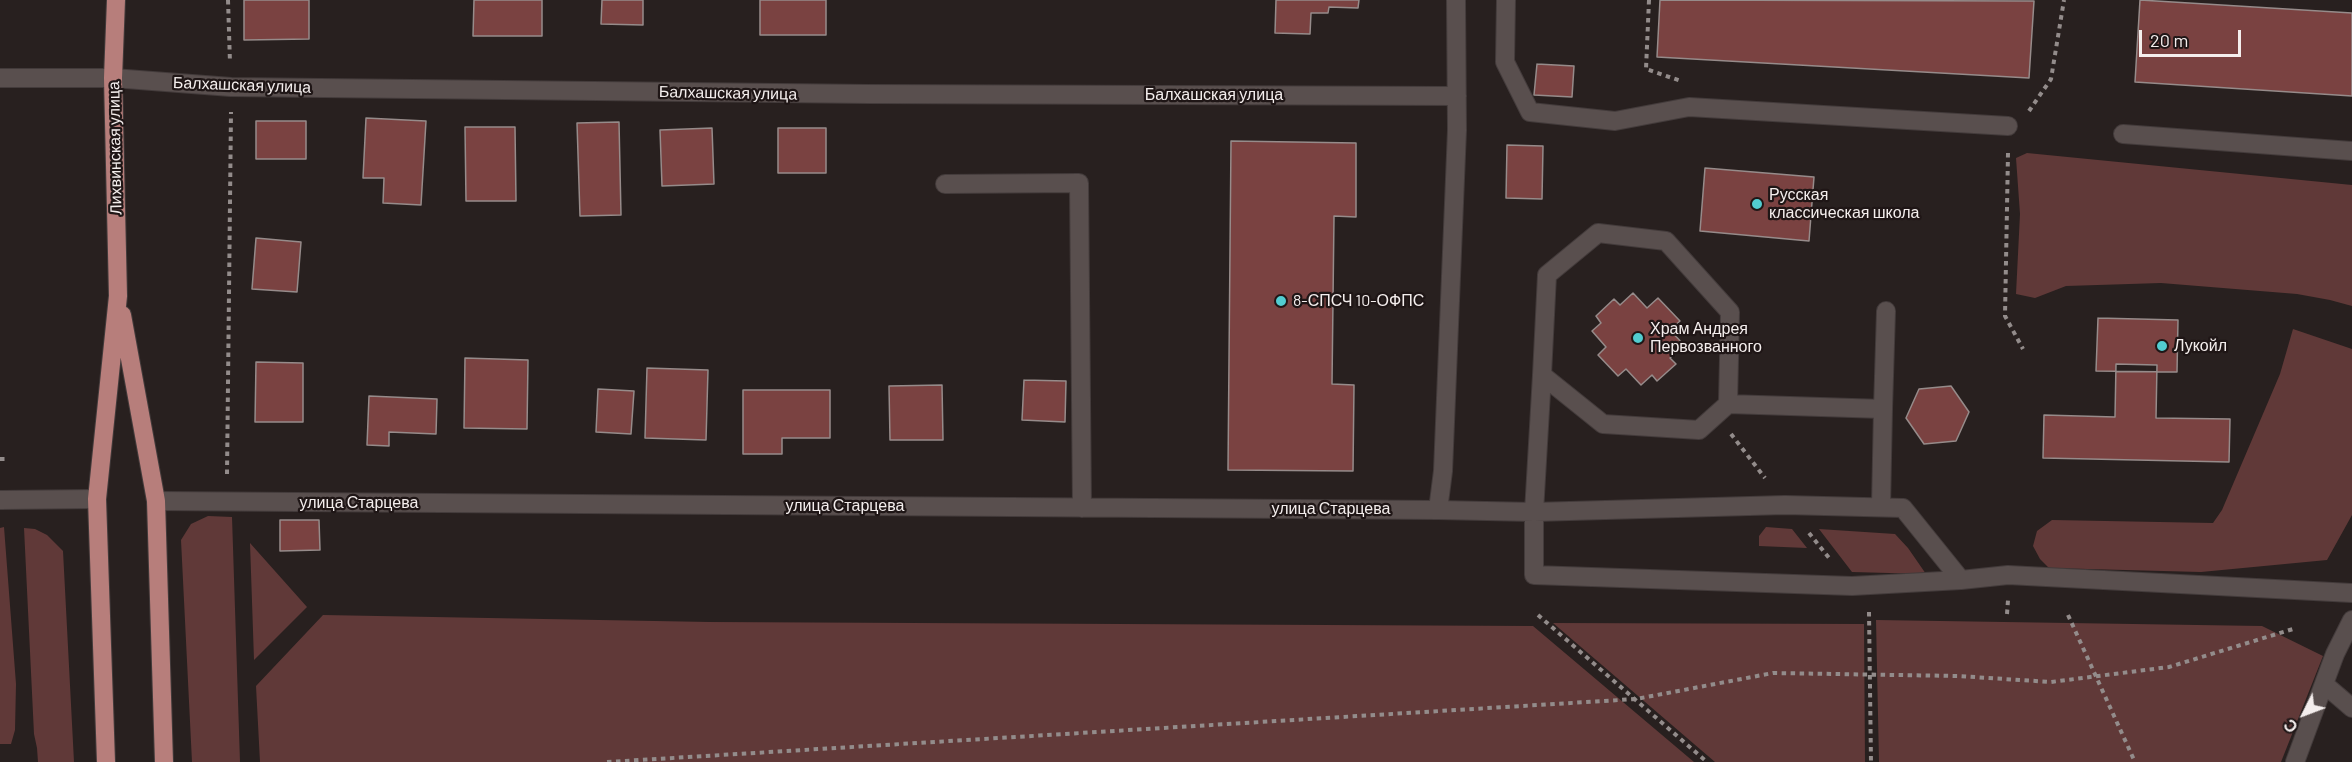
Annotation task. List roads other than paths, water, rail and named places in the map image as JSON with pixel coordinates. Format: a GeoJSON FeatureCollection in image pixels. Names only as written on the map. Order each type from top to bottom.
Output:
{"type":"FeatureCollection","features":[{"type":"Feature","properties":{"kind":"main road","name":"Лихвинская улица"},"geometry":{"type":"LineString","coordinates":[[116,0],[113,78],[118,296]]}},
{"type":"Feature","properties":{"kind":"main road"},"geometry":{"type":"LineString","coordinates":[[106,762],[97,499],[118,296]]}},
{"type":"Feature","properties":{"kind":"main road"},"geometry":{"type":"LineString","coordinates":[[118,296],[156,501],[164,762]]}},
{"type":"Feature","properties":{"kind":"street"},"geometry":{"type":"LineString","coordinates":[[1438,510],[1443,471],[1456,96],[1456,0]]}},
{"type":"Feature","properties":{"kind":"street"},"geometry":{"type":"LineString","coordinates":[[1506,0],[1505,62],[1530,112],[1615,121],[1689,107],[2008,126]]}},
{"type":"Feature","properties":{"kind":"street","name":"Балхашская улица"},"geometry":{"type":"LineString","coordinates":[[0,78],[113,78],[231,87],[869,94],[1456,96]]}},
{"type":"Feature","properties":{"kind":"street"},"geometry":{"type":"LineString","coordinates":[[2123,134],[2352,151]]}},
{"type":"Feature","properties":{"kind":"street"},"geometry":{"type":"LineString","coordinates":[[945,184],[1080,183],[1082,508]]}},
{"type":"Feature","properties":{"kind":"street"},"geometry":{"type":"LineString","coordinates":[[1728,404],[1730,312],[1666,241],[1598,233],[1547,275],[1534,512],[1534,574],[1852,585],[1961,580],[2008,575],[2352,593]]}},
{"type":"Feature","properties":{"kind":"street"},"geometry":{"type":"LineString","coordinates":[[1881,507],[1886,311]]}},
{"type":"Feature","properties":{"kind":"street"},"geometry":{"type":"LineString","coordinates":[[1542,375],[1603,424],[1699,430],[1728,404],[1883,409]]}},
{"type":"Feature","properties":{"kind":"street"},"geometry":{"type":"LineString","coordinates":[[0,500],[97,499]]}},
{"type":"Feature","properties":{"kind":"street","name":"улица Старцева"},"geometry":{"type":"LineString","coordinates":[[156,501],[1534,512],[1785,505],[1881,507],[1903,508],[1961,580]]}},
{"type":"Feature","properties":{"kind":"street"},"geometry":{"type":"LineString","coordinates":[[2295,762],[2324,684],[2352,620]]}},
{"type":"Feature","properties":{"kind":"street"},"geometry":{"type":"LineString","coordinates":[[2324,684],[2352,708]]}},
{"type":"Feature","properties":{"kind":"place","name":"Русская классическая школа"},"geometry":{"type":"Point","coordinates":[1757,204]}},
{"type":"Feature","properties":{"kind":"place","name":"8-СПСЧ 10-ОФПС"},"geometry":{"type":"Point","coordinates":[1281,301]}},
{"type":"Feature","properties":{"kind":"place","name":"Храм Андрея Первозванного"},"geometry":{"type":"Point","coordinates":[1638,338]}},
{"type":"Feature","properties":{"kind":"place","name":"Лукойл"},"geometry":{"type":"Point","coordinates":[2162,346]}}]}
